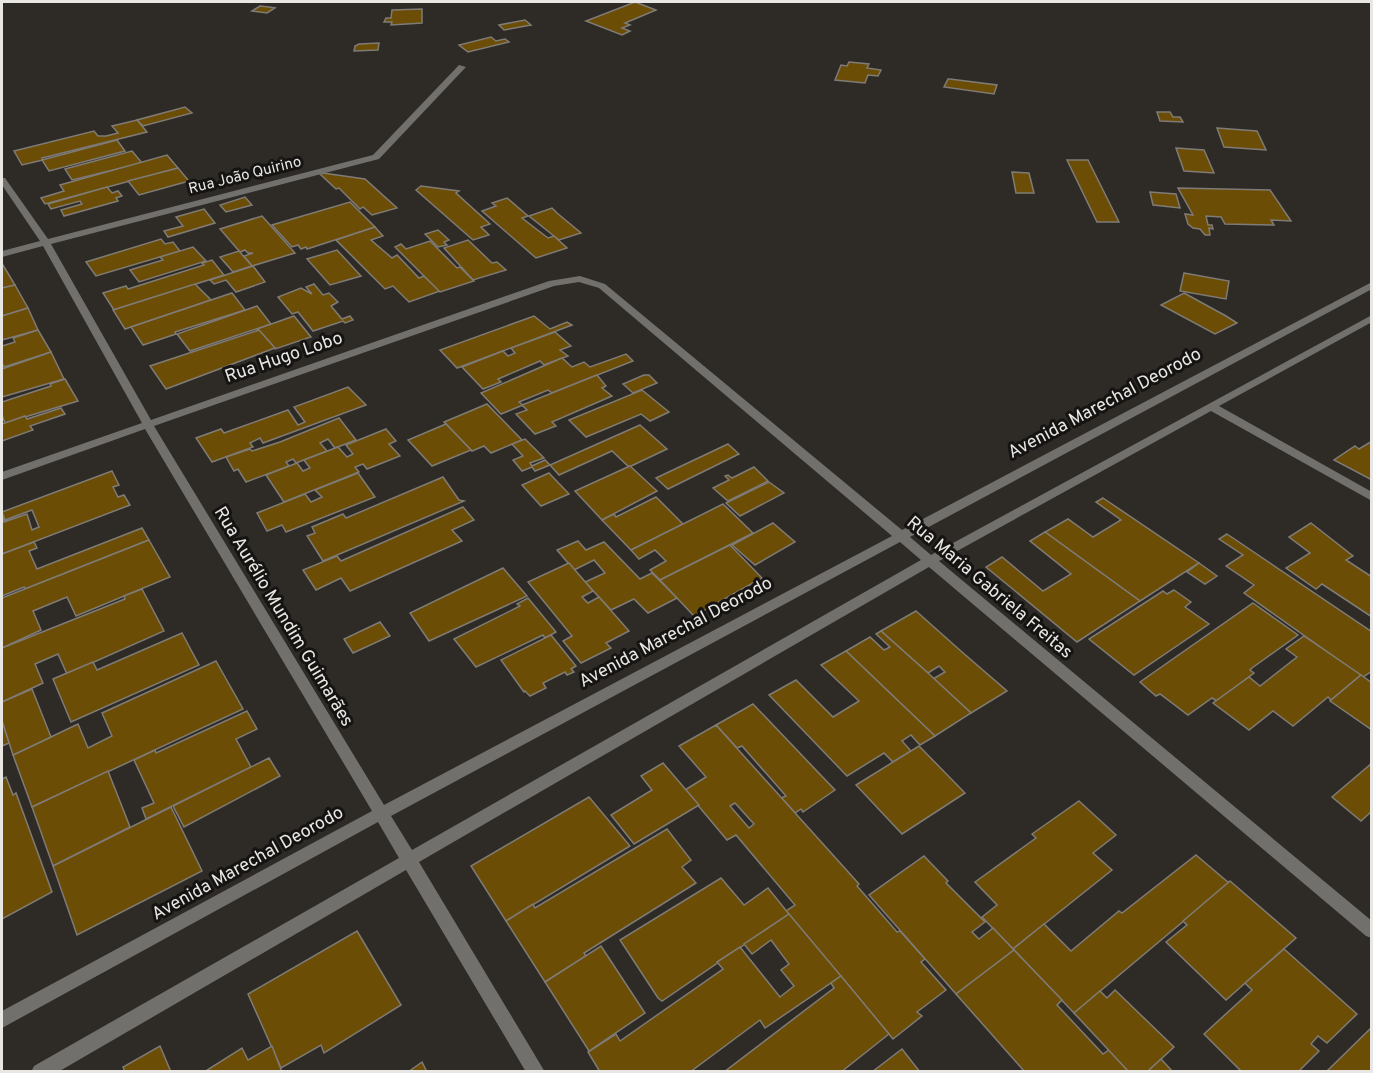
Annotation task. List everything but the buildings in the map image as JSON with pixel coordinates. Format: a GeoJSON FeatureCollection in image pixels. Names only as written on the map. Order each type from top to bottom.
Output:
{"type":"FeatureCollection","features":[{"type":"Feature","properties":{"kind":"street","name":"Rua João Quirino"},"geometry":{"type":"LineString","coordinates":[[2,254],[376,157],[462,67]]}},
{"type":"Feature","properties":{"kind":"street","name":"Rua Aurélio Mundim Guimarães"},"geometry":{"type":"LineString","coordinates":[[2,180],[45,242],[147,423],[536,1071]]}},
{"type":"Feature","properties":{"kind":"street","name":"Rua Hugo Lobo"},"geometry":{"type":"LineString","coordinates":[[2,476],[147,423],[552,283],[580,279]]}},
{"type":"Feature","properties":{"kind":"street","name":"Rua Maria Gabriela Freitas"},"geometry":{"type":"LineString","coordinates":[[580,279],[602,286],[1371,931]]}},
{"type":"Feature","properties":{"kind":"street","name":"Avenida Marechal Deorodo"},"geometry":{"type":"LineString","coordinates":[[2,1020],[380,814],[1371,285]]}},
{"type":"Feature","properties":{"kind":"street"},"geometry":{"type":"LineString","coordinates":[[40,1071],[929,561],[1371,318]]}},
{"type":"Feature","properties":{"kind":"street"},"geometry":{"type":"LineString","coordinates":[[1212,407],[1371,497]]}}]}
